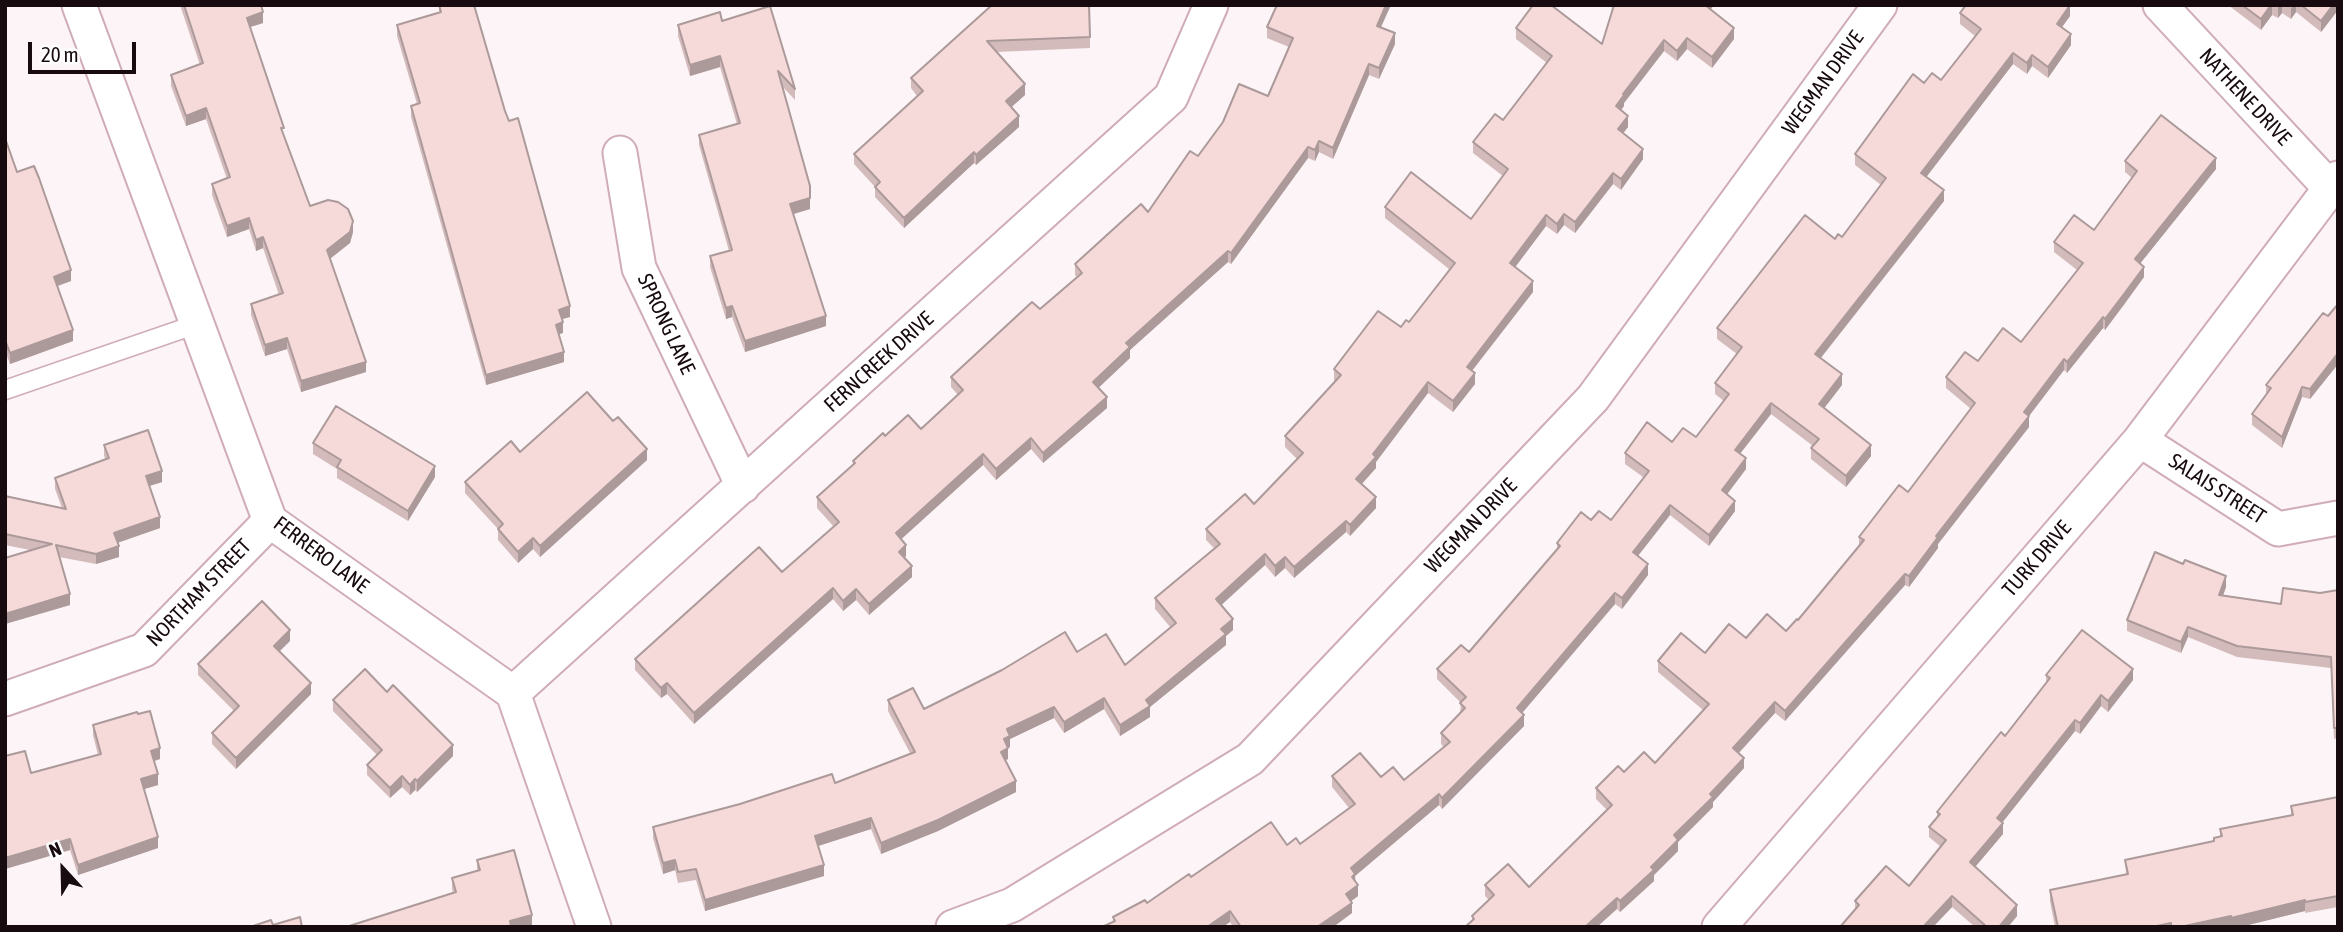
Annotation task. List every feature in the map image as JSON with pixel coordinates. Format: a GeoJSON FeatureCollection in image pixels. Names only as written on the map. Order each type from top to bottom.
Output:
{"type":"FeatureCollection","features":[{"type":"Feature","properties":{"kind":"street","name":"FERRERO LANE"},"geometry":{"type":"LineString","coordinates":[[79,5],[270,521],[513,693]]}},
{"type":"Feature","properties":{"kind":"street","name":"FERNCREEK DRIVE"},"geometry":{"type":"LineString","coordinates":[[513,693],[1171,97],[1211,5]]}},
{"type":"Feature","properties":{"kind":"street","name":"WEGMAN DRIVE"},"geometry":{"type":"LineString","coordinates":[[953,927],[1012,905],[1250,759],[1592,398],[1880,5]]}},
{"type":"Feature","properties":{"kind":"street","name":"NATHENE DRIVE"},"geometry":{"type":"LineString","coordinates":[[2160,5],[2334,183]]}},
{"type":"Feature","properties":{"kind":"street","name":"SPRONG LANE"},"geometry":{"type":"LineString","coordinates":[[620,153],[639,268],[743,486]]}},
{"type":"Feature","properties":{"kind":"street","name":"TURK DRIVE"},"geometry":{"type":"LineString","coordinates":[[1719,927],[2140,439],[2334,183]]}},
{"type":"Feature","properties":{"kind":"street","name":"SALAIS STREET"},"geometry":{"type":"LineString","coordinates":[[2140,439],[2278,529],[2338,518]]}},
{"type":"Feature","properties":{"kind":"street","name":"NORTHAM STREET"},"geometry":{"type":"LineString","coordinates":[[5,699],[144,650],[270,521]]}},
{"type":"Feature","properties":{"kind":"street"},"geometry":{"type":"LineString","coordinates":[[513,693],[594,927]]}},
{"type":"Feature","properties":{"kind":"lane"},"geometry":{"type":"LineString","coordinates":[[5,390],[197,324]]}},
{"type":"Feature","properties":{"kind":"building"},"geometry":{"type":"Polygon","coordinates":[[[184,5],[261,5],[263,12],[247,18],[284,128],[281,128],[310,206],[328,200],[338,202],[348,209],[353,221],[350,232],[327,250],[366,362],[301,381],[287,338],[265,345],[251,304],[283,293],[263,237],[256,240],[249,218],[227,226],[212,184],[230,177],[206,108],[186,116],[171,75],[203,63],[184,5]]]}},
{"type":"Feature","properties":{"kind":"building"},"geometry":{"type":"Polygon","coordinates":[[[439,5],[474,5],[505,111],[509,121],[518,118],[570,306],[559,310],[563,322],[556,325],[564,352],[486,375],[411,106],[420,103],[397,25],[441,12],[439,5]]]}},
{"type":"Feature","properties":{"kind":"building"},"geometry":{"type":"Polygon","coordinates":[[[992,5],[1089,5],[1090,37],[987,41],[1025,84],[1006,101],[1019,116],[976,155],[974,152],[904,218],[875,187],[880,182],[854,154],[923,91],[911,78],[992,5]]]}},
{"type":"Feature","properties":{"kind":"building"},"geometry":{"type":"Polygon","coordinates":[[[1277,5],[1386,5],[1377,26],[1395,33],[1379,68],[1369,64],[1333,148],[1319,141],[1315,150],[1308,147],[1231,253],[1228,251],[1126,343],[1130,347],[1093,382],[1107,397],[1043,453],[1031,438],[996,469],[983,454],[896,533],[906,545],[899,552],[912,566],[869,604],[856,589],[843,601],[833,588],[694,713],[667,683],[661,688],[635,659],[759,547],[782,572],[839,522],[817,497],[855,463],[853,461],[883,433],[885,436],[908,415],[921,429],[963,390],[951,377],[1032,302],[1040,309],[1082,273],[1075,264],[1141,204],[1148,212],[1190,151],[1198,156],[1223,122],[1239,84],[1268,96],[1293,38],[1267,27],[1277,5]]]}},
{"type":"Feature","properties":{"kind":"building"},"geometry":{"type":"Polygon","coordinates":[[[1533,5],[1551,5],[1602,44],[1614,5],[1705,5],[1734,28],[1712,57],[1687,38],[1677,51],[1664,40],[1616,106],[1628,116],[1618,129],[1643,149],[1621,179],[1613,173],[1575,222],[1564,214],[1557,224],[1546,215],[1510,263],[1533,281],[1467,367],[1475,373],[1453,401],[1428,382],[1373,454],[1376,457],[1356,479],[1376,497],[1350,525],[1346,521],[1294,567],[1285,557],[1275,566],[1265,554],[1216,599],[1233,619],[1221,629],[1226,634],[1146,700],[1150,706],[1120,725],[1104,698],[1064,722],[1054,707],[1007,729],[1010,736],[1004,739],[1008,748],[1001,752],[1016,781],[938,820],[881,843],[871,818],[815,836],[824,865],[705,900],[696,869],[678,872],[675,860],[663,863],[653,827],[740,804],[832,774],[835,783],[915,752],[888,700],[913,688],[924,709],[1002,670],[1065,632],[1077,652],[1106,634],[1125,665],[1176,623],[1155,598],[1220,544],[1206,529],[1245,494],[1254,504],[1303,453],[1285,436],[1341,375],[1334,369],[1378,311],[1401,327],[1406,320],[1409,322],[1455,263],[1385,207],[1411,172],[1471,219],[1508,169],[1473,142],[1495,114],[1503,120],[1552,56],[1516,28],[1533,5]]]}},
{"type":"Feature","properties":{"kind":"building"},"geometry":{"type":"Polygon","coordinates":[[[1966,5],[2070,5],[2057,24],[2071,34],[2048,67],[2032,55],[2027,63],[2013,53],[1921,173],[1944,190],[1815,354],[1842,374],[1819,404],[1871,445],[1846,476],[1811,448],[1819,439],[1771,403],[1735,450],[1746,458],[1722,490],[1735,501],[1709,535],[1670,505],[1633,552],[1648,564],[1622,598],[1615,593],[1517,708],[1524,715],[1442,798],[1439,794],[1351,868],[1355,874],[1352,877],[1358,885],[1346,894],[1352,903],[1317,927],[1241,927],[1230,911],[1207,927],[1102,927],[1115,921],[1113,917],[1145,900],[1147,903],[1189,874],[1191,877],[1271,822],[1287,845],[1296,838],[1300,844],[1355,804],[1332,776],[1360,753],[1381,777],[1393,767],[1404,780],[1450,742],[1441,733],[1465,708],[1460,703],[1466,697],[1437,669],[1461,645],[1469,652],[1560,546],[1557,543],[1581,512],[1591,520],[1599,511],[1611,520],[1649,471],[1625,453],[1647,422],[1672,442],[1683,428],[1696,437],[1729,394],[1715,383],[1742,347],[1717,328],[1805,215],[1835,239],[1838,234],[1842,237],[1886,178],[1855,154],[1913,74],[1924,83],[1932,73],[1941,80],[1981,29],[1960,13],[1966,5]]]}},
{"type":"Feature","properties":{"kind":"building"},"geometry":{"type":"Polygon","coordinates":[[[2242,5],[2271,5],[2261,19],[2242,5]]]}},
{"type":"Feature","properties":{"kind":"building"},"geometry":{"type":"Polygon","coordinates":[[[2301,5],[2333,5],[2321,21],[2301,5]]]}},
{"type":"Feature","properties":{"kind":"building"},"geometry":{"type":"Polygon","coordinates":[[[770,6],[795,89],[778,71],[810,186],[810,198],[790,204],[826,316],[745,341],[732,306],[726,308],[710,256],[732,250],[699,135],[740,123],[720,56],[690,65],[678,25],[720,12],[722,21],[770,6]]]}},
{"type":"Feature","properties":{"kind":"building"},"geometry":{"type":"Polygon","coordinates":[[[2161,115],[2216,158],[2135,259],[2144,267],[2105,319],[2103,317],[2067,362],[2064,359],[2024,412],[2029,416],[1936,536],[1938,537],[1909,576],[1905,574],[1785,711],[1775,702],[1733,748],[1744,758],[1710,794],[1713,797],[1674,835],[1678,840],[1651,867],[1654,870],[1620,901],[1617,898],[1585,927],[1465,927],[1474,919],[1472,916],[1494,895],[1485,885],[1508,864],[1529,887],[1612,805],[1596,788],[1618,766],[1624,772],[1644,752],[1655,763],[1709,704],[1658,661],[1681,633],[1705,653],[1729,624],[1746,638],[1767,614],[1786,631],[1864,540],[1859,537],[1899,485],[1908,492],[1975,403],[1946,377],[1965,352],[1978,361],[2003,328],[2021,342],[2083,263],[2054,242],[2074,215],[2094,230],[2137,171],[2125,161],[2161,115]]]}},
{"type":"Feature","properties":{"kind":"building"},"geometry":{"type":"Polygon","coordinates":[[[5,138],[17,172],[34,166],[39,178],[71,270],[54,277],[73,330],[10,353],[5,340],[5,138]]]}},
{"type":"Feature","properties":{"kind":"building"},"geometry":{"type":"Polygon","coordinates":[[[2338,304],[2338,353],[2310,389],[2302,387],[2282,437],[2252,414],[2271,388],[2266,385],[2323,313],[2328,316],[2338,304]]]}},
{"type":"Feature","properties":{"kind":"building"},"geometry":{"type":"Polygon","coordinates":[[[587,392],[613,421],[618,417],[647,449],[540,546],[533,538],[518,552],[498,529],[503,524],[465,482],[511,441],[520,452],[587,392]]]}},
{"type":"Feature","properties":{"kind":"building"},"geometry":{"type":"Polygon","coordinates":[[[336,406],[435,466],[408,511],[337,467],[341,460],[313,443],[336,406]]]}},
{"type":"Feature","properties":{"kind":"building"},"geometry":{"type":"Polygon","coordinates":[[[148,430],[162,471],[146,476],[160,517],[114,533],[119,546],[96,554],[56,545],[70,594],[5,614],[5,558],[52,544],[5,534],[5,496],[66,509],[55,478],[109,458],[104,445],[148,430]]]}},
{"type":"Feature","properties":{"kind":"building"},"geometry":{"type":"Polygon","coordinates":[[[2155,552],[2183,564],[2185,560],[2226,576],[2219,595],[2281,604],[2283,588],[2320,593],[2338,590],[2338,728],[2334,728],[2331,657],[2237,646],[2188,627],[2181,642],[2127,620],[2155,552]]]}},
{"type":"Feature","properties":{"kind":"building"},"geometry":{"type":"Polygon","coordinates":[[[262,601],[290,630],[274,646],[311,683],[236,758],[212,733],[239,706],[198,664],[262,601]]]}},
{"type":"Feature","properties":{"kind":"building"},"geometry":{"type":"Polygon","coordinates":[[[2082,630],[2133,669],[2108,701],[2101,695],[2080,723],[2075,720],[1997,818],[2003,823],[1970,862],[2017,905],[1999,927],[1987,927],[1952,896],[1923,927],[1840,927],[1859,905],[1855,901],[1886,866],[1909,886],[1946,840],[1929,827],[1940,814],[1937,812],[2001,732],[2005,736],[2050,678],[2046,675],[2082,630]]]}},
{"type":"Feature","properties":{"kind":"building"},"geometry":{"type":"Polygon","coordinates":[[[365,669],[387,692],[393,685],[453,745],[410,785],[402,776],[390,788],[367,765],[382,750],[333,700],[365,669]]]}},
{"type":"Feature","properties":{"kind":"building"},"geometry":{"type":"Polygon","coordinates":[[[150,711],[160,748],[151,751],[158,774],[141,779],[158,837],[78,865],[70,839],[5,858],[5,756],[25,751],[31,773],[101,754],[93,725],[137,712],[150,711]]]}},
{"type":"Feature","properties":{"kind":"building"},"geometry":{"type":"Polygon","coordinates":[[[2338,797],[2338,896],[2305,900],[2180,927],[2171,927],[2171,923],[2152,927],[2058,927],[2050,890],[2128,874],[2125,860],[2214,841],[2214,838],[2222,836],[2220,829],[2293,815],[2291,806],[2338,797]]]}},
{"type":"Feature","properties":{"kind":"building"},"geometry":{"type":"Polygon","coordinates":[[[514,850],[532,915],[510,921],[511,925],[346,927],[456,892],[452,878],[480,870],[477,860],[514,850]]]}},
{"type":"Feature","properties":{"kind":"building"},"geometry":{"type":"Polygon","coordinates":[[[300,917],[302,927],[250,927],[271,920],[273,925],[300,917]]]}}]}
